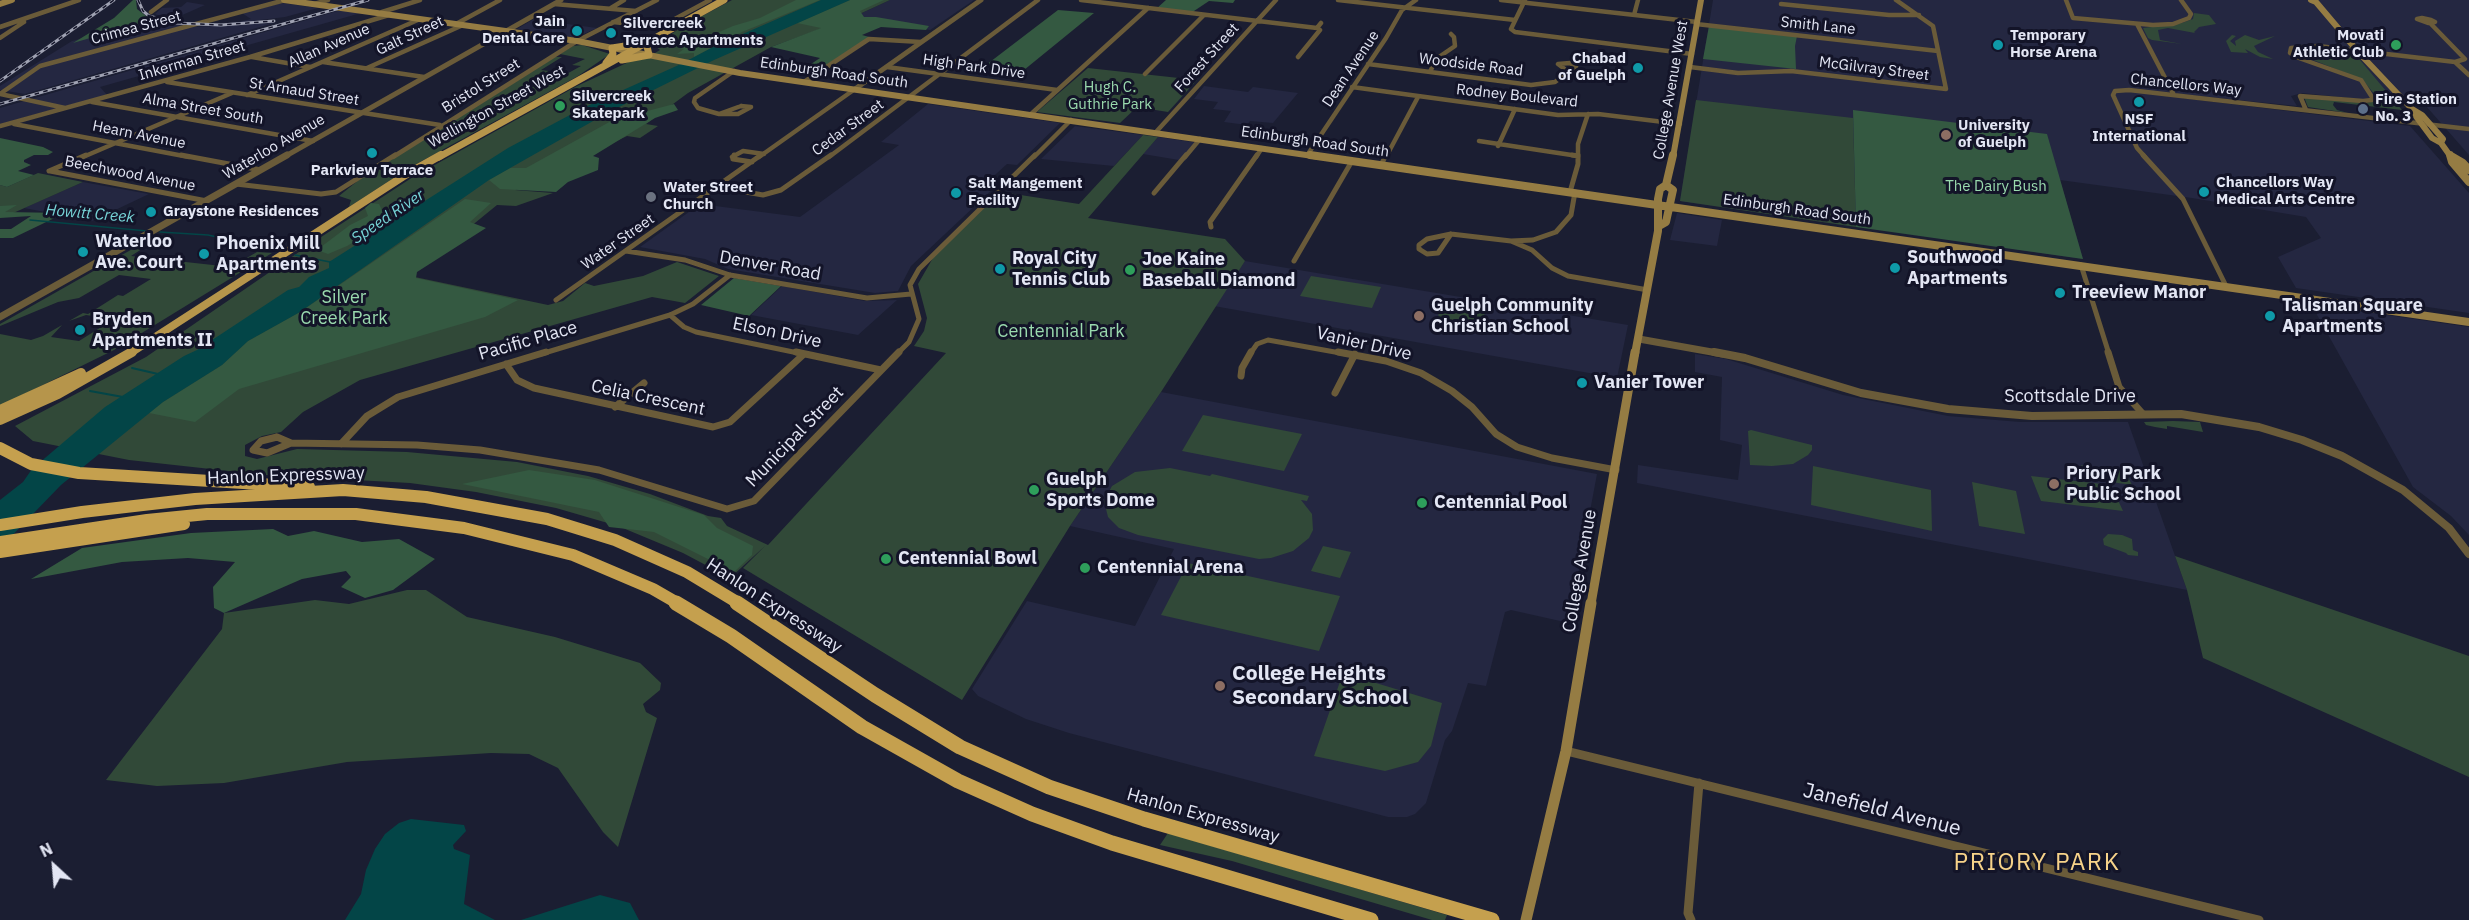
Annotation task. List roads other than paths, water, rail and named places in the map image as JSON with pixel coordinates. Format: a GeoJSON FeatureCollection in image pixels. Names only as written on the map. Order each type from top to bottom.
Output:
{"type":"FeatureCollection","features":[{"type":"Feature","properties":{"kind":"highway"},"geometry":{"type":"LineString","coordinates":[[0,448],[20,460],[50,469],[343,490]]}},
{"type":"Feature","properties":{"kind":"highway","name":"Hanlon Expressway"},"geometry":{"type":"LineString","coordinates":[[0,525],[195,498],[343,490],[403,494],[478,505],[547,519],[615,540],[687,572],[748,609],[875,695],[960,747],[1021,776],[1095,804],[1144,819],[1492,920]]}},
{"type":"Feature","properties":{"kind":"highway","name":"Hanlon Expressway"},"geometry":{"type":"LineString","coordinates":[[0,542],[66,531],[207,514],[356,514],[464,528],[573,555],[653,589],[686,608],[731,636],[862,728],[958,781],[1032,814],[1112,843],[1371,920]]}},
{"type":"Feature","properties":{"kind":"highway"},"geometry":{"type":"LineString","coordinates":[[0,552],[254,515]]}},
{"type":"Feature","properties":{"kind":"main road"},"geometry":{"type":"LineString","coordinates":[[0,4],[12,0]]}},
{"type":"Feature","properties":{"kind":"main road","name":"Edinburgh Road South"},"geometry":{"type":"LineString","coordinates":[[284,0],[577,41],[804,82],[2469,322]]}},
{"type":"Feature","properties":{"kind":"main road","name":"Wellington Street West"},"geometry":{"type":"LineString","coordinates":[[0,420],[58,394],[136,350],[407,174],[724,0]]}},
{"type":"Feature","properties":{"kind":"main road","name":"College Avenue West"},"geometry":{"type":"LineString","coordinates":[[1657,204],[1660,189],[1666,185],[1680,124],[1701,0]]}},
{"type":"Feature","properties":{"kind":"main road"},"geometry":{"type":"LineString","coordinates":[[2315,1],[2357,51],[2412,109],[2412,114],[2426,124],[2432,138],[2441,142],[2451,156],[2463,163],[2469,170]]}},
{"type":"Feature","properties":{"kind":"main road"},"geometry":{"type":"LineString","coordinates":[[646,42],[650,55],[604,65],[613,54],[612,48],[646,42]]}},
{"type":"Feature","properties":{"kind":"main road"},"geometry":{"type":"LineString","coordinates":[[2451,156],[2452,162],[2469,182]]}},
{"type":"Feature","properties":{"kind":"main road","name":"College Avenue West"},"geometry":{"type":"LineString","coordinates":[[1666,185],[1673,190],[1670,206]]}},
{"type":"Feature","properties":{"kind":"main road"},"geometry":{"type":"LineString","coordinates":[[1657,204],[1659,226],[1666,222],[1670,206]]}},
{"type":"Feature","properties":{"kind":"main road","name":"College Avenue"},"geometry":{"type":"LineString","coordinates":[[1526,920],[1566,751],[1616,470],[1626,401],[1659,226]]}},
{"type":"Feature","properties":{"kind":"main road","name":"Wellington Street West"},"geometry":{"type":"LineString","coordinates":[[0,410],[96,366],[250,270],[290,249]]}},
{"type":"Feature","properties":{"kind":"main road","name":"Edinburgh Road South"},"geometry":{"type":"LineString","coordinates":[[2277,293],[2469,316]]}},
{"type":"Feature","properties":{"kind":"street"},"geometry":{"type":"LineString","coordinates":[[0,28],[79,0]]}},
{"type":"Feature","properties":{"kind":"street"},"geometry":{"type":"LineString","coordinates":[[151,12],[167,0]]}},
{"type":"Feature","properties":{"kind":"street","name":"Crimea Street"},"geometry":{"type":"LineString","coordinates":[[0,94],[40,66],[284,0]]}},
{"type":"Feature","properties":{"kind":"street"},"geometry":{"type":"LineString","coordinates":[[314,4],[328,0]]}},
{"type":"Feature","properties":{"kind":"street"},"geometry":{"type":"LineString","coordinates":[[380,13],[420,0]]}},
{"type":"Feature","properties":{"kind":"street","name":"Galt Street"},"geometry":{"type":"LineString","coordinates":[[367,69],[459,24],[500,0]]}},
{"type":"Feature","properties":{"kind":"street"},"geometry":{"type":"LineString","coordinates":[[611,8],[624,0]]}},
{"type":"Feature","properties":{"kind":"street","name":"Bristol Street"},"geometry":{"type":"LineString","coordinates":[[236,184],[321,194],[336,192],[577,41],[657,0]]}},
{"type":"Feature","properties":{"kind":"street"},"geometry":{"type":"LineString","coordinates":[[613,22],[660,27],[710,0]]}},
{"type":"Feature","properties":{"kind":"street","name":"Water Street"},"geometry":{"type":"LineString","coordinates":[[556,300],[981,0]]}},
{"type":"Feature","properties":{"kind":"street","name":"Cedar Street"},"geometry":{"type":"LineString","coordinates":[[717,187],[763,195],[778,191],[854,140],[1038,0]]}},
{"type":"Feature","properties":{"kind":"street"},"geometry":{"type":"LineString","coordinates":[[1081,0],[1317,28]]}},
{"type":"Feature","properties":{"kind":"street","name":"Forest Street"},"geometry":{"type":"LineString","coordinates":[[1156,132],[1276,0]]}},
{"type":"Feature","properties":{"kind":"street"},"geometry":{"type":"LineString","coordinates":[[1338,0],[1515,20]]}},
{"type":"Feature","properties":{"kind":"street","name":"Dean Avenue"},"geometry":{"type":"LineString","coordinates":[[1308,154],[1405,8],[1416,0]]}},
{"type":"Feature","properties":{"kind":"street","name":"Smith Lane"},"geometry":{"type":"LineString","coordinates":[[1501,0],[1938,51]]}},
{"type":"Feature","properties":{"kind":"street"},"geometry":{"type":"LineString","coordinates":[[1634,15],[1638,0]]}},
{"type":"Feature","properties":{"kind":"street","name":"McGilvray Street"},"geometry":{"type":"LineString","coordinates":[[1690,67],[1738,73],[1791,71],[1946,89],[1933,26],[1896,0]]}},
{"type":"Feature","properties":{"kind":"street"},"geometry":{"type":"LineString","coordinates":[[2066,0],[2073,18],[2166,25],[2188,19],[2191,15],[2181,0]]}},
{"type":"Feature","properties":{"kind":"street"},"geometry":{"type":"LineString","coordinates":[[555,1],[636,10]]}},
{"type":"Feature","properties":{"kind":"street","name":"Waterloo Avenue"},"geometry":{"type":"LineString","coordinates":[[2,314],[207,201],[507,31],[555,1]]}},
{"type":"Feature","properties":{"kind":"street"},"geometry":{"type":"LineString","coordinates":[[1524,1],[1511,29],[1519,34],[1692,54]]}},
{"type":"Feature","properties":{"kind":"street"},"geometry":{"type":"LineString","coordinates":[[1781,4],[1889,15],[1919,15]]}},
{"type":"Feature","properties":{"kind":"street"},"geometry":{"type":"LineString","coordinates":[[1030,114],[1148,8]]}},
{"type":"Feature","properties":{"kind":"street","name":"Inkerman Street"},"geometry":{"type":"LineString","coordinates":[[0,126],[250,57],[389,15]]}},
{"type":"Feature","properties":{"kind":"street"},"geometry":{"type":"LineString","coordinates":[[1145,74],[1204,15]]}},
{"type":"Feature","properties":{"kind":"street"},"geometry":{"type":"LineString","coordinates":[[0,38],[34,16]]}},
{"type":"Feature","properties":{"kind":"street","name":"Allan Avenue"},"geometry":{"type":"LineString","coordinates":[[247,95],[420,19]]}},
{"type":"Feature","properties":{"kind":"street"},"geometry":{"type":"LineString","coordinates":[[1317,28],[1321,23]]}},
{"type":"Feature","properties":{"kind":"street"},"geometry":{"type":"LineString","coordinates":[[2306,110],[2300,96],[2372,100],[2372,97],[2361,80],[2290,53],[2291,48],[2311,47],[2455,62],[2465,59],[2430,23]]}},
{"type":"Feature","properties":{"kind":"street"},"geometry":{"type":"LineString","coordinates":[[2137,24],[2174,95]]}},
{"type":"Feature","properties":{"kind":"street"},"geometry":{"type":"LineString","coordinates":[[0,28],[13,30]]}},
{"type":"Feature","properties":{"kind":"street"},"geometry":{"type":"LineString","coordinates":[[1298,57],[1320,30],[1317,28]]}},
{"type":"Feature","properties":{"kind":"street"},"geometry":{"type":"LineString","coordinates":[[1430,72],[1436,59],[1455,46],[1454,37],[1450,34]]}},
{"type":"Feature","properties":{"kind":"street"},"geometry":{"type":"LineString","coordinates":[[804,82],[869,39],[921,42]]}},
{"type":"Feature","properties":{"kind":"street"},"geometry":{"type":"LineString","coordinates":[[250,57],[311,67]]}},
{"type":"Feature","properties":{"kind":"street"},"geometry":{"type":"LineString","coordinates":[[323,62],[424,77]]}},
{"type":"Feature","properties":{"kind":"street"},"geometry":{"type":"LineString","coordinates":[[2455,62],[2469,75]]}},
{"type":"Feature","properties":{"kind":"street","name":"Woodside Road"},"geometry":{"type":"LineString","coordinates":[[1368,64],[1531,85],[1555,81],[1563,76],[1566,70]]}},
{"type":"Feature","properties":{"kind":"street","name":"High Park Drive"},"geometry":{"type":"LineString","coordinates":[[887,67],[1057,90]]}},
{"type":"Feature","properties":{"kind":"street"},"geometry":{"type":"LineString","coordinates":[[719,114],[741,106],[751,106],[740,114],[719,114],[698,108],[694,102],[695,98],[734,71]]}},
{"type":"Feature","properties":{"kind":"street","name":"St Arnaud Street"},"geometry":{"type":"LineString","coordinates":[[164,81],[440,125]]}},
{"type":"Feature","properties":{"kind":"street","name":"Rodney Boulevard"},"geometry":{"type":"LineString","coordinates":[[1352,87],[1558,115],[1598,114],[1680,124]]}},
{"type":"Feature","properties":{"kind":"street","name":"Chancellors Way"},"geometry":{"type":"LineString","coordinates":[[2226,286],[2183,199],[2137,148],[2113,94],[2115,91],[2174,95],[2469,129]]}},
{"type":"Feature","properties":{"kind":"street"},"geometry":{"type":"LineString","coordinates":[[116,142],[232,93]]}},
{"type":"Feature","properties":{"kind":"street"},"geometry":{"type":"LineString","coordinates":[[0,94],[65,108]]}},
{"type":"Feature","properties":{"kind":"street"},"geometry":{"type":"LineString","coordinates":[[1380,165],[1419,96]]}},
{"type":"Feature","properties":{"kind":"street","name":"Alma Street South"},"geometry":{"type":"LineString","coordinates":[[90,102],[313,141]]}},
{"type":"Feature","properties":{"kind":"street"},"geometry":{"type":"LineString","coordinates":[[1498,146],[1515,109]]}},
{"type":"Feature","properties":{"kind":"street"},"geometry":{"type":"LineString","coordinates":[[1451,234],[1438,253],[1427,254],[1419,249],[1419,245],[1427,239],[1451,234],[1533,240],[1556,232],[1571,215],[1578,144],[1588,114]]}},
{"type":"Feature","properties":{"kind":"street"},"geometry":{"type":"LineString","coordinates":[[911,294],[910,285],[919,269],[1071,120]]}},
{"type":"Feature","properties":{"kind":"street","name":"Hearn Avenue"},"geometry":{"type":"LineString","coordinates":[[11,123],[261,170]]}},
{"type":"Feature","properties":{"kind":"street"},"geometry":{"type":"LineString","coordinates":[[1154,193],[1200,139]]}},
{"type":"Feature","properties":{"kind":"street"},"geometry":{"type":"LineString","coordinates":[[1479,141],[1498,146],[1578,156]]}},
{"type":"Feature","properties":{"kind":"street","name":"Beechwood Avenue"},"geometry":{"type":"LineString","coordinates":[[116,142],[49,171],[207,201]]}},
{"type":"Feature","properties":{"kind":"street"},"geometry":{"type":"LineString","coordinates":[[1211,227],[1210,222],[1262,148]]}},
{"type":"Feature","properties":{"kind":"street"},"geometry":{"type":"LineString","coordinates":[[752,162],[731,156],[743,151],[764,154]]}},
{"type":"Feature","properties":{"kind":"street"},"geometry":{"type":"LineString","coordinates":[[1294,261],[1352,161]]}},
{"type":"Feature","properties":{"kind":"street"},"geometry":{"type":"LineString","coordinates":[[1511,240],[1532,250],[1552,268],[1568,276],[1648,290]]}},
{"type":"Feature","properties":{"kind":"street","name":"Denver Road"},"geometry":{"type":"LineString","coordinates":[[626,250],[685,260],[730,275],[867,298],[911,294]]}},
{"type":"Feature","properties":{"kind":"street"},"geometry":{"type":"LineString","coordinates":[[2081,265],[2119,387],[2143,414]]}},
{"type":"Feature","properties":{"kind":"street","name":"Pacific Place"},"geometry":{"type":"LineString","coordinates":[[341,444],[367,416],[393,399],[420,388],[670,315],[693,303],[730,275]]}},
{"type":"Feature","properties":{"kind":"street","name":"Municipal Street"},"geometry":{"type":"LineString","coordinates":[[291,443],[280,437],[269,438],[258,443],[253,450],[267,453],[291,443],[418,445],[526,456],[599,470],[644,482],[717,507],[736,509],[753,501],[909,342],[919,319],[911,294]]}},
{"type":"Feature","properties":{"kind":"street","name":"Elson Drive"},"geometry":{"type":"LineString","coordinates":[[670,315],[684,327],[696,332],[881,370]]}},
{"type":"Feature","properties":{"kind":"street","name":"Scottsdale Drive"},"geometry":{"type":"LineString","coordinates":[[1639,339],[1745,358],[1861,393],[1938,408],[2020,416],[2192,415],[2236,422],[2287,435],[2335,453],[2380,477],[2419,502],[2449,528],[2469,554]]}},
{"type":"Feature","properties":{"kind":"street","name":"Vanier Drive"},"geometry":{"type":"LineString","coordinates":[[1241,376],[1242,368],[1257,344],[1268,340],[1394,363],[1435,381],[1466,401],[1496,434],[1517,447],[1552,458],[1616,470]]}},
{"type":"Feature","properties":{"kind":"street","name":"Celia Crescent"},"geometry":{"type":"LineString","coordinates":[[506,364],[513,377],[527,386],[705,427],[730,422],[804,354]]}},
{"type":"Feature","properties":{"kind":"street"},"geometry":{"type":"LineString","coordinates":[[1335,393],[1354,354]]}},
{"type":"Feature","properties":{"kind":"street"},"geometry":{"type":"LineString","coordinates":[[615,407],[644,383]]}},
{"type":"Feature","properties":{"kind":"street","name":"Janefield Avenue"},"geometry":{"type":"LineString","coordinates":[[1566,751],[2259,920]]}},
{"type":"Feature","properties":{"kind":"street"},"geometry":{"type":"LineString","coordinates":[[1691,920],[1688,913],[1699,783]]}},
{"type":"Feature","properties":{"kind":"waterway","name":"Howitt Creek"},"geometry":{"type":"LineString","coordinates":[[30,220],[147,231]]}},
{"type":"Feature","properties":{"kind":"waterway","name":"Howitt Creek"},"geometry":{"type":"LineString","coordinates":[[160,232],[208,235],[248,244]]}},
{"type":"Feature","properties":{"kind":"waterway","name":"Howitt Creek"},"geometry":{"type":"LineString","coordinates":[[260,247],[273,250]]}},
{"type":"Feature","properties":{"kind":"waterway","name":"Howitt Creek"},"geometry":{"type":"LineString","coordinates":[[295,255],[330,262]]}},
{"type":"Feature","properties":{"kind":"waterway"},"geometry":{"type":"LineString","coordinates":[[132,368],[158,374]]}},
{"type":"Feature","properties":{"kind":"waterway"},"geometry":{"type":"LineString","coordinates":[[90,391],[123,397]]}},
{"type":"Feature","properties":{"kind":"railway"},"geometry":{"type":"LineString","coordinates":[[0,81],[114,0]]}},
{"type":"Feature","properties":{"kind":"railway"},"geometry":{"type":"LineString","coordinates":[[138,0],[143,11],[149,16],[175,23],[221,25],[274,21]]}},
{"type":"Feature","properties":{"kind":"railway"},"geometry":{"type":"LineString","coordinates":[[0,104],[368,0]]}},
{"type":"Feature","properties":{"kind":"place","name":"Jain Dental Care"},"geometry":{"type":"Point","coordinates":[577,31]}},
{"type":"Feature","properties":{"kind":"place","name":"Silvercreek Terrace Apartments"},"geometry":{"type":"Point","coordinates":[611,33]}},
{"type":"Feature","properties":{"kind":"place","name":"Temporary Horse Arena"},"geometry":{"type":"Point","coordinates":[1998,45]}},
{"type":"Feature","properties":{"kind":"place","name":"Movati Athletic Club"},"geometry":{"type":"Point","coordinates":[2396,45]}},
{"type":"Feature","properties":{"kind":"place","name":"Chabad of Guelph"},"geometry":{"type":"Point","coordinates":[1638,68]}},
{"type":"Feature","properties":{"kind":"place","name":"NSF International"},"geometry":{"type":"Point","coordinates":[2139,102]}},
{"type":"Feature","properties":{"kind":"place","name":"Silvercreek Skatepark"},"geometry":{"type":"Point","coordinates":[560,106]}},
{"type":"Feature","properties":{"kind":"place","name":"Fire Station No. 3"},"geometry":{"type":"Point","coordinates":[2363,109]}},
{"type":"Feature","properties":{"kind":"place","name":"University of Guelph"},"geometry":{"type":"Point","coordinates":[1946,135]}},
{"type":"Feature","properties":{"kind":"place","name":"Parkview Terrace"},"geometry":{"type":"Point","coordinates":[372,153]}},
{"type":"Feature","properties":{"kind":"place","name":"Chancellors Way Medical Arts Centre"},"geometry":{"type":"Point","coordinates":[2204,192]}},
{"type":"Feature","properties":{"kind":"place","name":"Salt Mangement Facility"},"geometry":{"type":"Point","coordinates":[956,193]}},
{"type":"Feature","properties":{"kind":"place","name":"Water Street Church"},"geometry":{"type":"Point","coordinates":[651,197]}},
{"type":"Feature","properties":{"kind":"place","name":"Graystone Residences"},"geometry":{"type":"Point","coordinates":[151,212]}},
{"type":"Feature","properties":{"kind":"place","name":"Waterloo Ave. Court"},"geometry":{"type":"Point","coordinates":[83,252]}},
{"type":"Feature","properties":{"kind":"place","name":"Phoenix Mill Apartments"},"geometry":{"type":"Point","coordinates":[204,254]}},
{"type":"Feature","properties":{"kind":"place","name":"Southwood Apartments"},"geometry":{"type":"Point","coordinates":[1895,268]}},
{"type":"Feature","properties":{"kind":"place","name":"Royal City Tennis Club"},"geometry":{"type":"Point","coordinates":[1000,269]}},
{"type":"Feature","properties":{"kind":"place","name":"Joe Kaine Baseball Diamond"},"geometry":{"type":"Point","coordinates":[1130,270]}},
{"type":"Feature","properties":{"kind":"place","name":"Treeview Manor"},"geometry":{"type":"Point","coordinates":[2060,293]}},
{"type":"Feature","properties":{"kind":"place","name":"Guelph Community Christian School"},"geometry":{"type":"Point","coordinates":[1419,316]}},
{"type":"Feature","properties":{"kind":"place","name":"Talisman Square Apartments"},"geometry":{"type":"Point","coordinates":[2270,316]}},
{"type":"Feature","properties":{"kind":"place","name":"Bryden Apartments II"},"geometry":{"type":"Point","coordinates":[80,330]}},
{"type":"Feature","properties":{"kind":"place","name":"Vanier Tower"},"geometry":{"type":"Point","coordinates":[1582,383]}},
{"type":"Feature","properties":{"kind":"place","name":"Priory Park Public School"},"geometry":{"type":"Point","coordinates":[2054,484]}},
{"type":"Feature","properties":{"kind":"place","name":"Guelph Sports Dome"},"geometry":{"type":"Point","coordinates":[1034,490]}},
{"type":"Feature","properties":{"kind":"place","name":"Centennial Pool"},"geometry":{"type":"Point","coordinates":[1422,503]}},
{"type":"Feature","properties":{"kind":"place","name":"Centennial Bowl"},"geometry":{"type":"Point","coordinates":[886,559]}},
{"type":"Feature","properties":{"kind":"place","name":"Centennial Arena"},"geometry":{"type":"Point","coordinates":[1085,568]}},
{"type":"Feature","properties":{"kind":"place","name":"College Heights Secondary School"},"geometry":{"type":"Point","coordinates":[1220,686]}},
{"type":"Feature","properties":{"kind":"district","name":"PRIORY PARK"},"geometry":{"type":"Point","coordinates":[2037,863]}},
{"type":"Feature","properties":{"kind":"park label","name":"Hugh C. Guthrie Park"},"geometry":{"type":"Point","coordinates":[1110,96]}},
{"type":"Feature","properties":{"kind":"park label","name":"The Dairy Bush"},"geometry":{"type":"Point","coordinates":[1996,187]}},
{"type":"Feature","properties":{"kind":"park label","name":"Silver Creek Park"},"geometry":{"type":"Point","coordinates":[344,308]}},
{"type":"Feature","properties":{"kind":"park label","name":"Centennial Park"},"geometry":{"type":"Point","coordinates":[1061,332]}},
{"type":"Feature","properties":{"kind":"water label","name":"Speed River"},"geometry":{"type":"Point","coordinates":[388,217]}}]}
